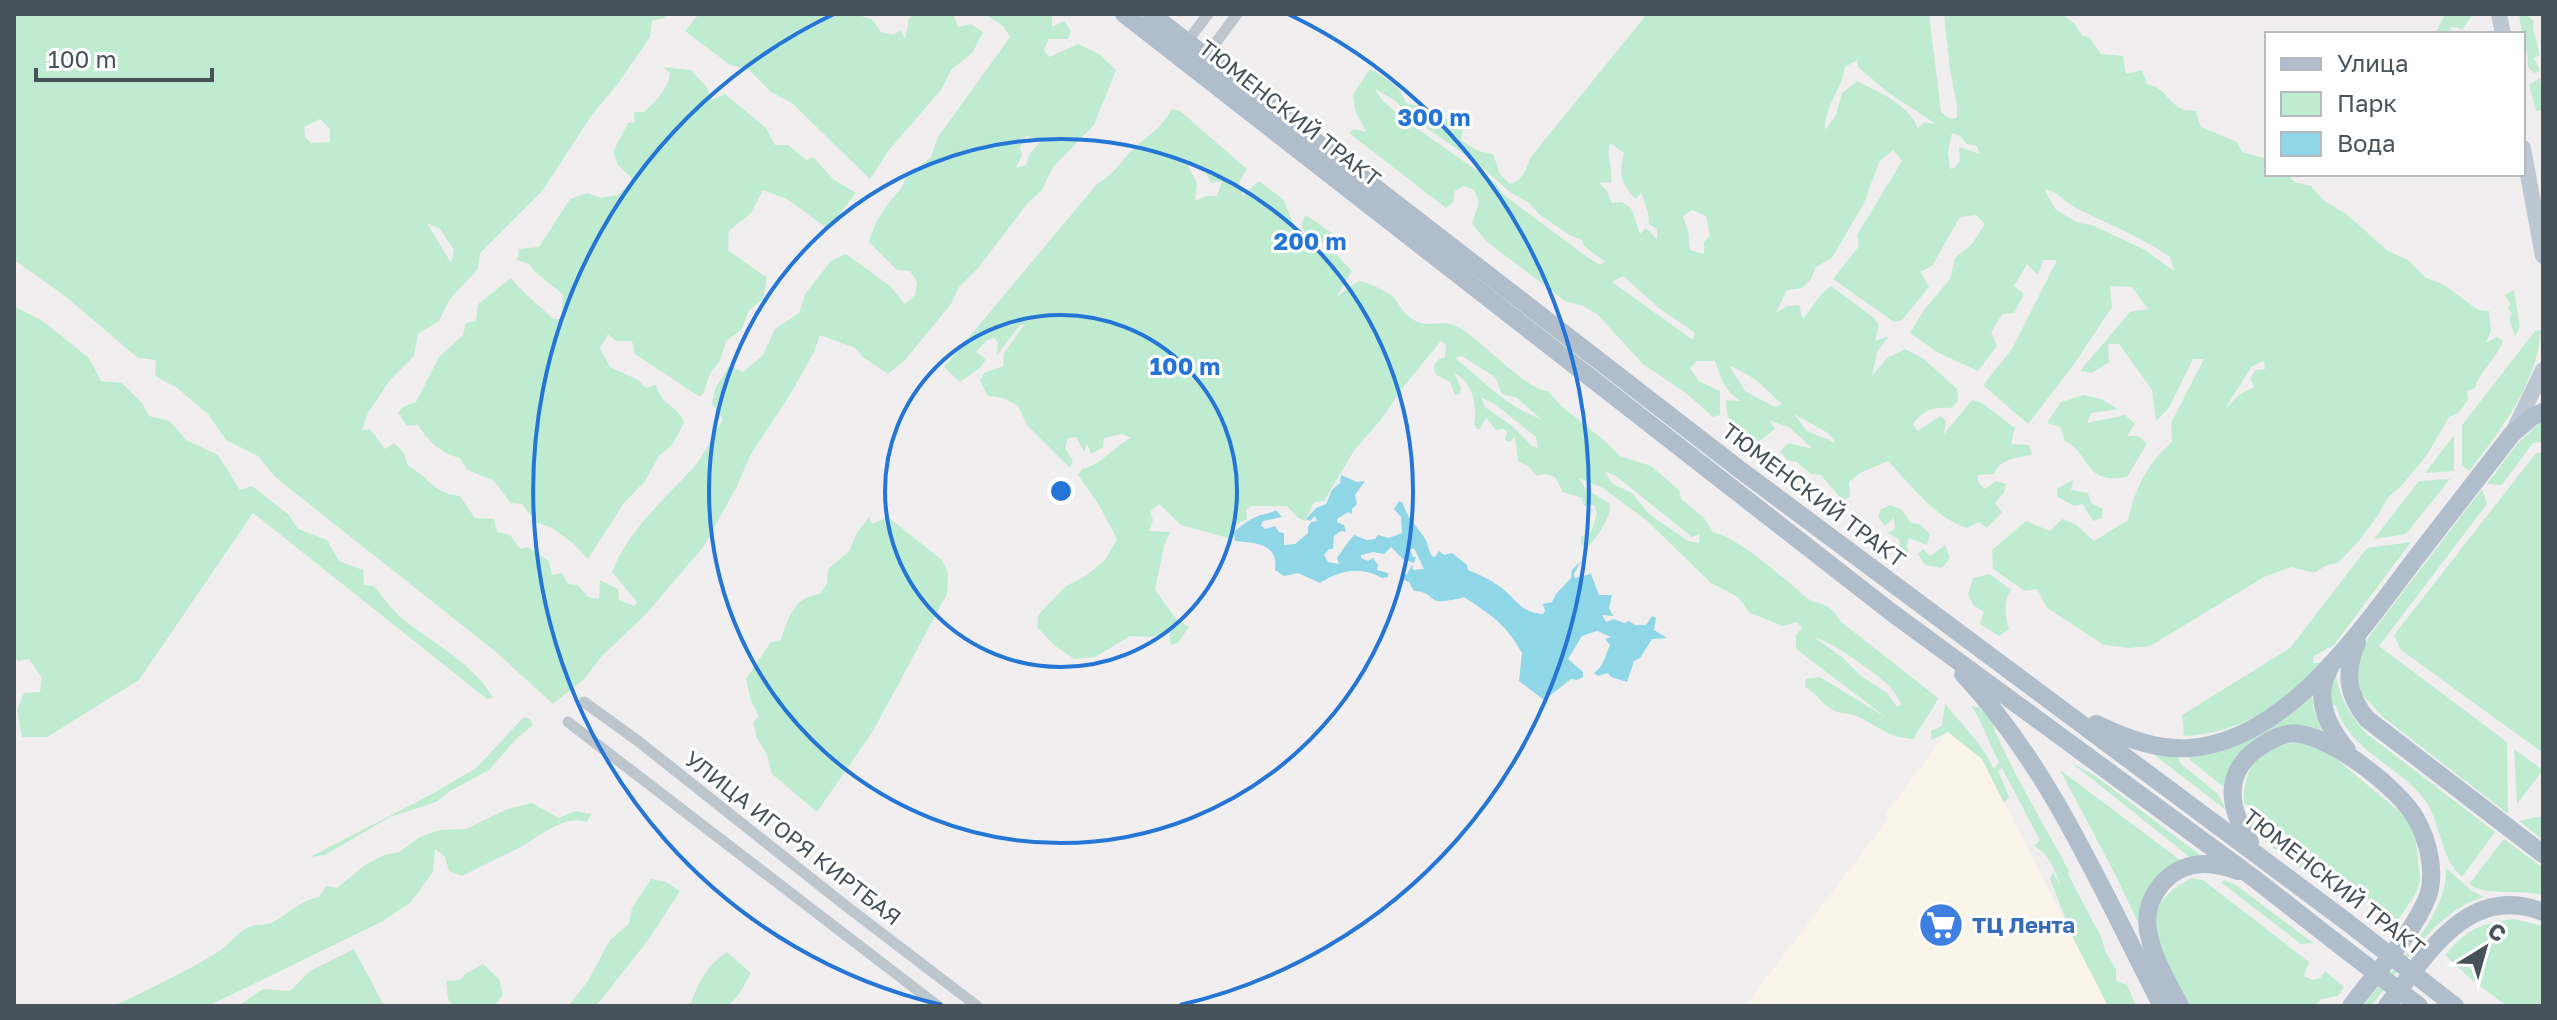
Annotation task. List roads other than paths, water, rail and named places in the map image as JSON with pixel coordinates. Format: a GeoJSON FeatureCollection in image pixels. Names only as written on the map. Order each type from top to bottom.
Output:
{"type":"FeatureCollection","features":[{"type":"Feature","properties":{"kind":"main road","name":"ТЮМЕНСКИЙ ТРАКТ"},"geometry":{"type":"LineString","coordinates":[[1124,14],[1891,612],[2255,879],[2419,1006]]}},
{"type":"Feature","properties":{"kind":"main road","name":"ТЮМЕНСКИЙ ТРАКТ"},"geometry":{"type":"LineString","coordinates":[[1151,14],[1739,469],[1937,619],[2268,861],[2455,1006]]}},
{"type":"Feature","properties":{"kind":"main road"},"geometry":{"type":"LineString","coordinates":[[2525,159],[2543,256]]}},
{"type":"Feature","properties":{"kind":"main road"},"geometry":{"type":"LineString","coordinates":[[2353,759],[2328,724],[2322,704],[2327,673],[2512,434],[2543,370]]}},
{"type":"Feature","properties":{"kind":"main road"},"geometry":{"type":"LineString","coordinates":[[2512,434],[2543,412]]}},
{"type":"Feature","properties":{"kind":"main road"},"geometry":{"type":"LineString","coordinates":[[1891,612],[1952,663],[1984,697],[2037,768],[2162,1006]]}},
{"type":"Feature","properties":{"kind":"main road"},"geometry":{"type":"LineString","coordinates":[[2363,628],[2351,658],[2348,677],[2352,698],[2359,709],[2367,719],[2543,854]]}},
{"type":"Feature","properties":{"kind":"main road"},"geometry":{"type":"LineString","coordinates":[[2050,699],[2093,723],[2141,744],[2190,748],[2216,744],[2269,719],[2340,655]]}},
{"type":"Feature","properties":{"kind":"main road"},"geometry":{"type":"LineString","coordinates":[[2268,861],[2251,843],[2234,812],[2233,781],[2240,765],[2251,753],[2286,734],[2298,733],[2334,746],[2402,801],[2415,817],[2423,834],[2432,871],[2429,894],[2421,911],[2351,1006]]}},
{"type":"Feature","properties":{"kind":"main road"},"geometry":{"type":"LineString","coordinates":[[2180,1006],[2151,946],[2146,913],[2152,897],[2171,875],[2195,864],[2225,867],[2255,879]]}},
{"type":"Feature","properties":{"kind":"main road"},"geometry":{"type":"LineString","coordinates":[[2387,1006],[2446,933],[2460,921],[2492,906],[2513,904],[2543,912]]}},
{"type":"Feature","properties":{"kind":"street"},"geometry":{"type":"LineString","coordinates":[[1187,42],[1208,14]]}},
{"type":"Feature","properties":{"kind":"street"},"geometry":{"type":"LineString","coordinates":[[1206,56],[1237,14]]}},
{"type":"Feature","properties":{"kind":"street","name":"УЛИЦА ИГОРЯ КИРТБАЯ"},"geometry":{"type":"LineString","coordinates":[[584,702],[977,1006]]}},
{"type":"Feature","properties":{"kind":"street","name":"УЛИЦА ИГОРЯ КИРТБАЯ"},"geometry":{"type":"LineString","coordinates":[[568,722],[938,1006]]}},
{"type":"Feature","properties":{"kind":"water"},"geometry":{"type":"Polygon","coordinates":[[[1341,475],[1357,482],[1365,481],[1355,495],[1357,504],[1352,514],[1348,512],[1337,519],[1346,532],[1341,531],[1334,536],[1333,549],[1324,555],[1328,562],[1339,564],[1337,558],[1354,535],[1367,540],[1375,539],[1378,535],[1389,538],[1402,533],[1401,517],[1394,509],[1399,501],[1424,537],[1432,556],[1435,557],[1439,551],[1444,555],[1452,553],[1467,565],[1468,570],[1496,584],[1522,607],[1543,614],[1543,604],[1552,602],[1581,561],[1575,578],[1591,574],[1599,595],[1612,595],[1609,608],[1613,616],[1602,615],[1606,622],[1614,619],[1646,625],[1652,616],[1656,618],[1654,630],[1667,638],[1652,639],[1640,658],[1634,661],[1627,682],[1608,673],[1598,676],[1594,673],[1602,664],[1610,645],[1605,639],[1611,637],[1597,631],[1582,636],[1568,659],[1583,672],[1583,677],[1571,679],[1544,700],[1519,681],[1522,653],[1497,620],[1464,597],[1438,601],[1414,591],[1404,580],[1412,565],[1413,570],[1424,569],[1414,548],[1410,550],[1416,557],[1414,563],[1403,559],[1391,547],[1384,554],[1373,552],[1361,555],[1368,561],[1373,558],[1378,565],[1377,570],[1388,573],[1388,577],[1351,571],[1320,583],[1298,573],[1284,576],[1275,570],[1273,554],[1269,549],[1235,541],[1234,532],[1244,524],[1276,510],[1282,517],[1263,521],[1261,525],[1265,529],[1275,526],[1284,533],[1284,545],[1295,544],[1308,533],[1311,522],[1317,521],[1315,516],[1310,521],[1306,519],[1316,508],[1326,504],[1332,490],[1340,483],[1341,475]]]}},
{"type":"Feature","properties":{"kind":"place","name":"ТЦ Лента"},"geometry":{"type":"Point","coordinates":[1941,925]}}]}
